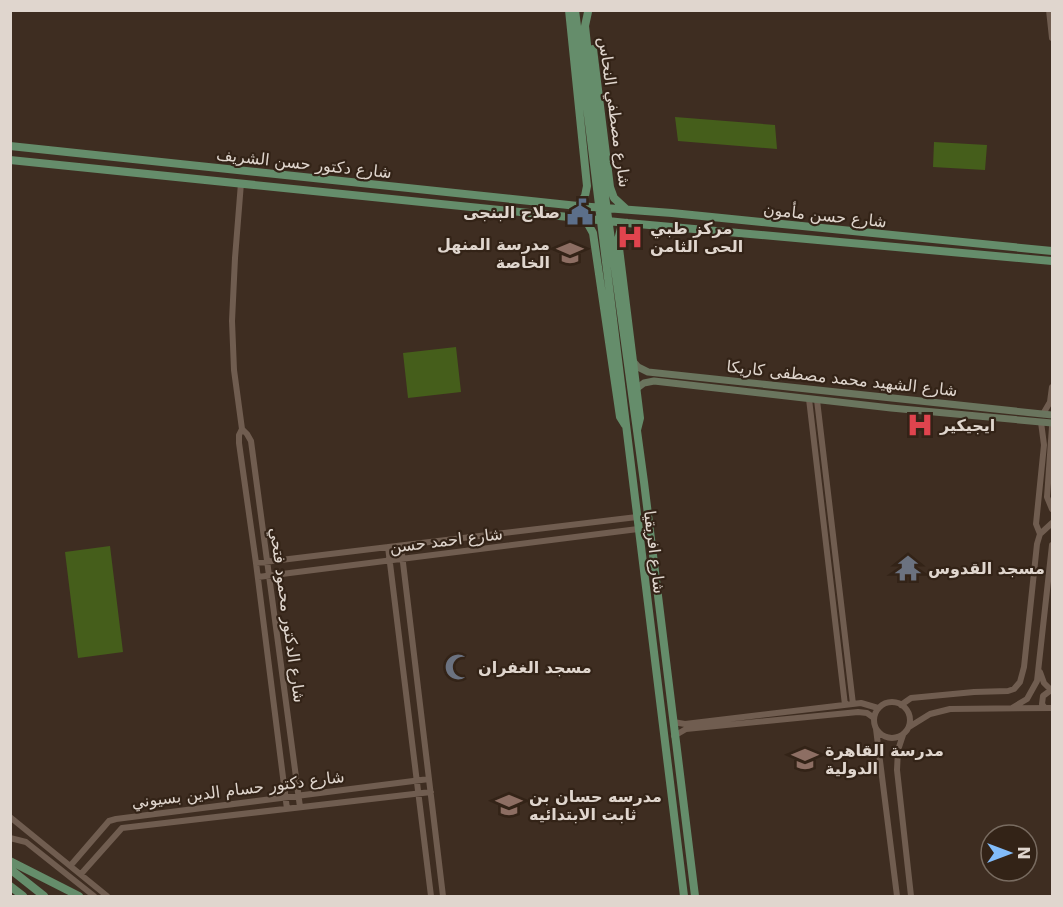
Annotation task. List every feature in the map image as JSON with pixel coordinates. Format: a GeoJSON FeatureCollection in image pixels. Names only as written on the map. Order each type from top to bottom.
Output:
{"type":"FeatureCollection","features":[{"type":"Feature","properties":{"kind":"main road","name":"شارع مصطفي النحاس"},"geometry":{"type":"LineString","coordinates":[[568,10],[585,172],[586,193],[578,206]]}},
{"type":"Feature","properties":{"kind":"main road"},"geometry":{"type":"LineString","coordinates":[[575,10],[616,306],[636,431]]}},
{"type":"Feature","properties":{"kind":"main road","name":"شارع مصطفي النحاس"},"geometry":{"type":"LineString","coordinates":[[588,11],[610,187],[614,198],[628,209]]}},
{"type":"Feature","properties":{"kind":"main road"},"geometry":{"type":"LineString","coordinates":[[588,11],[585,26],[593,137]]}},
{"type":"Feature","properties":{"kind":"main road","name":"شارع دكتور حسن الشريف"},"geometry":{"type":"LineString","coordinates":[[10,146],[594,207]]}},
{"type":"Feature","properties":{"kind":"main road"},"geometry":{"type":"LineString","coordinates":[[119,171],[121,158]]}},
{"type":"Feature","properties":{"kind":"main road","name":"شارع دكتور حسن الشريف"},"geometry":{"type":"LineString","coordinates":[[10,160],[594,219]]}},
{"type":"Feature","properties":{"kind":"main road"},"geometry":{"type":"LineString","coordinates":[[195,179],[196,166]]}},
{"type":"Feature","properties":{"kind":"main road"},"geometry":{"type":"LineString","coordinates":[[585,172],[595,181],[603,180],[608,174]]}},
{"type":"Feature","properties":{"kind":"main road"},"geometry":{"type":"LineString","coordinates":[[594,207],[596,214],[594,219]]}},
{"type":"Feature","properties":{"kind":"main road","name":"شارع حسن مأمون"},"geometry":{"type":"LineString","coordinates":[[594,207],[1053,251]]}},
{"type":"Feature","properties":{"kind":"main road"},"geometry":{"type":"LineString","coordinates":[[611,221],[608,214],[612,208]]}},
{"type":"Feature","properties":{"kind":"main road","name":"شارع افريقيا"},"geometry":{"type":"LineString","coordinates":[[582,218],[593,233],[620,417],[626,426],[684,897]]}},
{"type":"Feature","properties":{"kind":"main road","name":"شارع حسن مأمون"},"geometry":{"type":"LineString","coordinates":[[594,219],[1053,261]]}},
{"type":"Feature","properties":{"kind":"main road","name":"شارع افريقيا"},"geometry":{"type":"LineString","coordinates":[[627,223],[618,234],[640,418],[636,431],[695,897]]}},
{"type":"Feature","properties":{"kind":"main road"},"geometry":{"type":"LineString","coordinates":[[596,253],[606,244],[614,246],[619,252]]}},
{"type":"Feature","properties":{"kind":"main road"},"geometry":{"type":"LineString","coordinates":[[616,306],[626,426]]}},
{"type":"Feature","properties":{"kind":"main road"},"geometry":{"type":"LineString","coordinates":[[633,361],[638,367],[648,372],[647,382],[636,389]]}},
{"type":"Feature","properties":{"kind":"main road","name":"شارع الشهيد محمد مصطفى كاريكا"},"geometry":{"type":"LineString","coordinates":[[648,372],[1053,415]]}},
{"type":"Feature","properties":{"kind":"main road","name":"شارع الشهيد محمد مصطفى كاريكا"},"geometry":{"type":"LineString","coordinates":[[647,382],[1053,425]]}},
{"type":"Feature","properties":{"kind":"main road"},"geometry":{"type":"LineString","coordinates":[[910,410],[911,399]]}},
{"type":"Feature","properties":{"kind":"main road"},"geometry":{"type":"LineString","coordinates":[[924,411],[923,405],[926,400]]}},
{"type":"Feature","properties":{"kind":"main road"},"geometry":{"type":"LineString","coordinates":[[10,861],[79,897]]}},
{"type":"Feature","properties":{"kind":"main road"},"geometry":{"type":"LineString","coordinates":[[10,869],[44,897]]}},
{"type":"Feature","properties":{"kind":"main road"},"geometry":{"type":"LineString","coordinates":[[11,887],[16,897]]}},
{"type":"Feature","properties":{"kind":"main road"},"geometry":{"type":"LineString","coordinates":[[11,887],[23,897]]}},
{"type":"Feature","properties":{"kind":"street"},"geometry":{"type":"LineString","coordinates":[[1049,10],[1053,38]]}},
{"type":"Feature","properties":{"kind":"street","name":"شارع الدكتور محمود فتحي"},"geometry":{"type":"LineString","coordinates":[[241,183],[232,321],[234,370],[242,429],[238,443],[258,577],[287,808]]}},
{"type":"Feature","properties":{"kind":"street"},"geometry":{"type":"LineString","coordinates":[[1044,414],[1052,399],[1053,387]]}},
{"type":"Feature","properties":{"kind":"street"},"geometry":{"type":"LineString","coordinates":[[813,400],[853,704]]}},
{"type":"Feature","properties":{"kind":"street"},"geometry":{"type":"LineString","coordinates":[[813,400],[811,433],[844,705]]}},
{"type":"Feature","properties":{"kind":"street"},"geometry":{"type":"LineString","coordinates":[[1041,422],[1048,440],[1047,497],[1053,509]]}},
{"type":"Feature","properties":{"kind":"street"},"geometry":{"type":"LineString","coordinates":[[1040,534],[1036,524],[1048,440],[1053,425]]}},
{"type":"Feature","properties":{"kind":"street","name":"شارع الدكتور محمود فتحي"},"geometry":{"type":"LineString","coordinates":[[242,429],[250,441],[300,807]]}},
{"type":"Feature","properties":{"kind":"street","name":"شارع احمد حسن"},"geometry":{"type":"LineString","coordinates":[[256,563],[637,517]]}},
{"type":"Feature","properties":{"kind":"street"},"geometry":{"type":"LineString","coordinates":[[901,705],[911,698],[1008,691],[1014,689],[1020,682],[1029,634],[1037,544],[1040,534],[1053,523]]}},
{"type":"Feature","properties":{"kind":"street","name":"شارع احمد حسن"},"geometry":{"type":"LineString","coordinates":[[258,577],[638,529]]}},
{"type":"Feature","properties":{"kind":"street"},"geometry":{"type":"LineString","coordinates":[[401,546],[444,897]]}},
{"type":"Feature","properties":{"kind":"street"},"geometry":{"type":"LineString","coordinates":[[1012,708],[1024,702],[1037,681],[1052,546]]}},
{"type":"Feature","properties":{"kind":"street"},"geometry":{"type":"LineString","coordinates":[[388,547],[431,897]]}},
{"type":"Feature","properties":{"kind":"street"},"geometry":{"type":"LineString","coordinates":[[1039,671],[1044,683],[1052,691],[1043,696],[1042,701],[1045,708]]}},
{"type":"Feature","properties":{"kind":"street"},"geometry":{"type":"LineString","coordinates":[[897,897],[874,718],[878,708],[888,702],[901,705],[910,717],[909,727]]}},
{"type":"Feature","properties":{"kind":"street"},"geometry":{"type":"LineString","coordinates":[[674,736],[688,726],[853,704],[866,703],[878,708]]}},
{"type":"Feature","properties":{"kind":"street"},"geometry":{"type":"LineString","coordinates":[[911,897],[897,770],[898,750],[903,735],[909,727],[924,717],[943,710],[1053,708]]}},
{"type":"Feature","properties":{"kind":"street"},"geometry":{"type":"LineString","coordinates":[[673,722],[688,726],[858,712],[867,713],[874,718]]}},
{"type":"Feature","properties":{"kind":"street"},"geometry":{"type":"LineString","coordinates":[[876,729],[888,738],[903,735]]}},
{"type":"Feature","properties":{"kind":"street","name":"شارع دكتور حسام الدين بسيوني"},"geometry":{"type":"LineString","coordinates":[[71,866],[112,820],[429,779]]}},
{"type":"Feature","properties":{"kind":"street","name":"شارع دكتور حسام الدين بسيوني"},"geometry":{"type":"LineString","coordinates":[[81,874],[122,828],[431,792]]}},
{"type":"Feature","properties":{"kind":"street"},"geometry":{"type":"LineString","coordinates":[[10,817],[107,897]]}},
{"type":"Feature","properties":{"kind":"street"},"geometry":{"type":"LineString","coordinates":[[10,838],[26,842],[94,897]]}},
{"type":"Feature","properties":{"kind":"green space"},"geometry":{"type":"Polygon","coordinates":[[[675,117],[775,125],[777,149],[678,141],[675,117]]]}},
{"type":"Feature","properties":{"kind":"green space"},"geometry":{"type":"Polygon","coordinates":[[[934,142],[987,145],[985,170],[933,167],[934,142]]]}},
{"type":"Feature","properties":{"kind":"green space"},"geometry":{"type":"Polygon","coordinates":[[[456,347],[461,392],[408,398],[403,353],[456,347]]]}},
{"type":"Feature","properties":{"kind":"green space"},"geometry":{"type":"Polygon","coordinates":[[[110,546],[123,652],[78,658],[65,552],[110,546]]]}},
{"type":"Feature","properties":{"kind":"place","name":"صلاح البنجى"},"geometry":{"type":"Point","coordinates":[580,212]}},
{"type":"Feature","properties":{"kind":"place","name":"مركز طبي الحى الثامن"},"geometry":{"type":"Point","coordinates":[630,237]}},
{"type":"Feature","properties":{"kind":"place","name":"مدرسة المنهل الخاصة"},"geometry":{"type":"Point","coordinates":[570,253]}},
{"type":"Feature","properties":{"kind":"place","name":"ايجيكير"},"geometry":{"type":"Point","coordinates":[920,425]}},
{"type":"Feature","properties":{"kind":"place","name":"مسجد القدوس"},"geometry":{"type":"Point","coordinates":[908,568]}},
{"type":"Feature","properties":{"kind":"place","name":"مسجد الغفران"},"geometry":{"type":"Point","coordinates":[458,667]}},
{"type":"Feature","properties":{"kind":"place","name":"مدرسة القاهرة الدولية"},"geometry":{"type":"Point","coordinates":[805,759]}},
{"type":"Feature","properties":{"kind":"place","name":"مدرسه حسان بن ثابت الابتدائيه"},"geometry":{"type":"Point","coordinates":[509,805]}}]}
